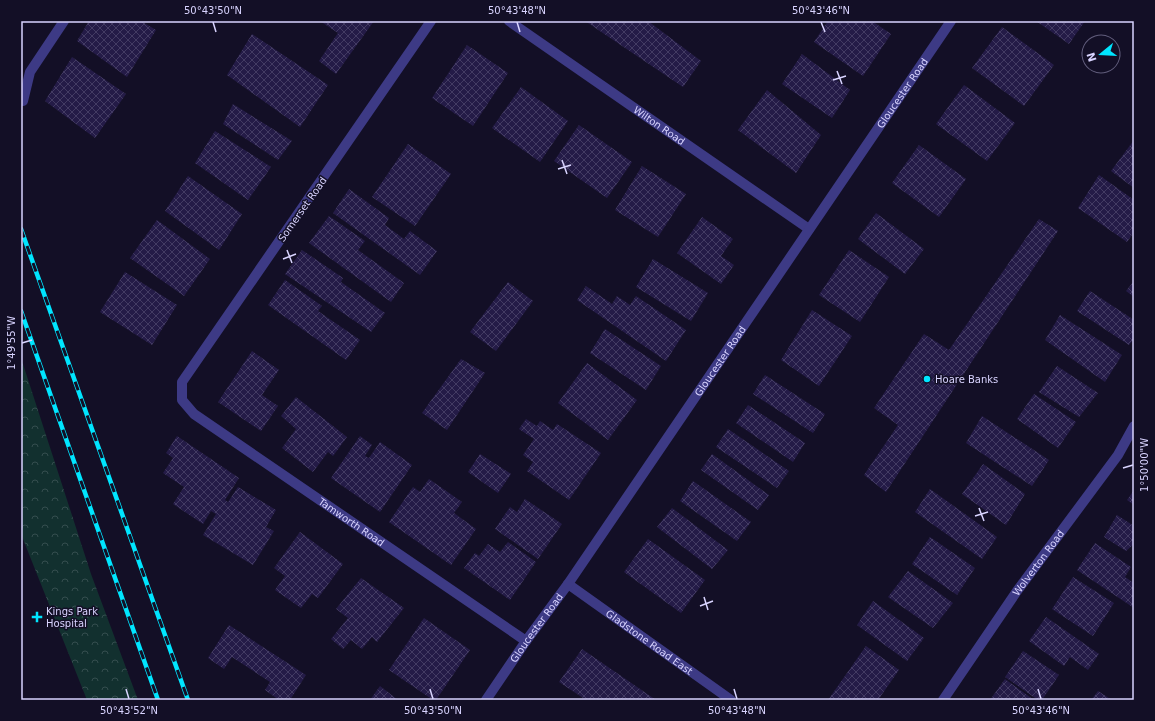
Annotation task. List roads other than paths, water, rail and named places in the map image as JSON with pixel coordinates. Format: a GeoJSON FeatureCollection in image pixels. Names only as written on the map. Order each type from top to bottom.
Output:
{"type":"FeatureCollection","features":[{"type":"Feature","properties":{"kind":"street"},"geometry":{"type":"LineString","coordinates":[[23,101],[30,72],[64,21]]}},
{"type":"Feature","properties":{"kind":"street","name":"Somerset Road"},"geometry":{"type":"LineString","coordinates":[[182,400],[182,382],[431,21]]}},
{"type":"Feature","properties":{"kind":"street","name":"Wilton Road"},"geometry":{"type":"LineString","coordinates":[[509,21],[809,229]]}},
{"type":"Feature","properties":{"kind":"street","name":"Gloucester Road"},"geometry":{"type":"LineString","coordinates":[[486,700],[526,641],[568,584],[951,21]]}},
{"type":"Feature","properties":{"kind":"street","name":"Tamworth Road"},"geometry":{"type":"LineString","coordinates":[[182,400],[194,414],[526,641]]}},
{"type":"Feature","properties":{"kind":"street","name":"Wolverton Road"},"geometry":{"type":"LineString","coordinates":[[942,700],[1017,592],[1118,454],[1134,426]]}},
{"type":"Feature","properties":{"kind":"street","name":"Gladstone Road East"},"geometry":{"type":"LineString","coordinates":[[568,584],[731,700]]}},
{"type":"Feature","properties":{"kind":"railway"},"geometry":{"type":"LineString","coordinates":[[21,229],[188,700]]}},
{"type":"Feature","properties":{"kind":"railway"},"geometry":{"type":"LineString","coordinates":[[21,311],[158,700]]}},
{"type":"Feature","properties":{"kind":"place","name":"Hoare Banks"},"geometry":{"type":"Point","coordinates":[927,379]}},
{"type":"Feature","properties":{"kind":"place","name":"Kings Park Hospital"},"geometry":{"type":"Point","coordinates":[37,617]}}]}
